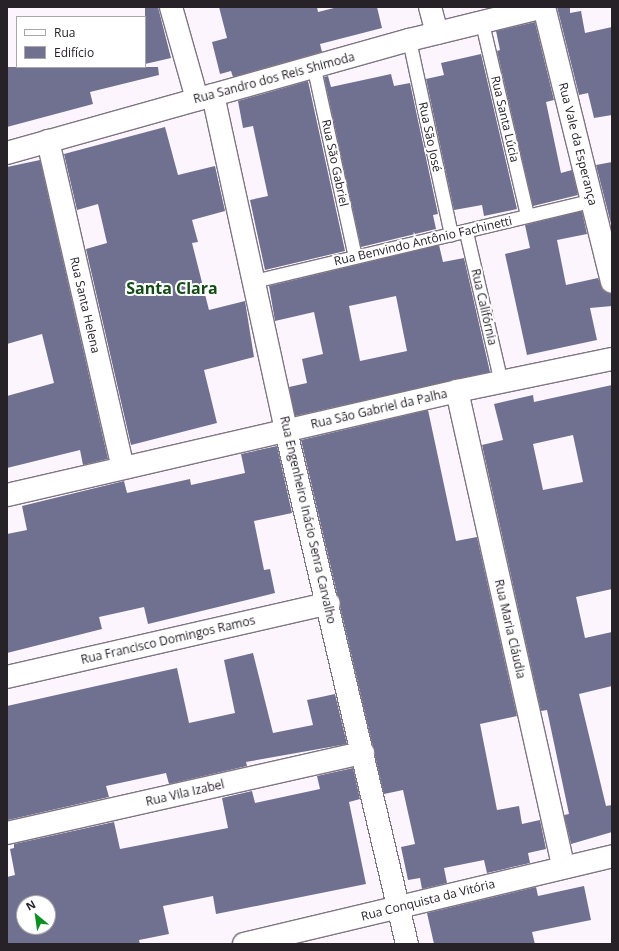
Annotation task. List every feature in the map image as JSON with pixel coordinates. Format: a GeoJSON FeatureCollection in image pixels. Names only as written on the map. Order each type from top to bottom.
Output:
{"type":"FeatureCollection","features":[{"type":"Feature","properties":{"kind":"street","name":"Rua Engenheiro Inácio Senra Carvalho"},"geometry":{"type":"LineString","coordinates":[[171,7],[205,97],[254,282],[286,431],[329,603],[407,944]]}},
{"type":"Feature","properties":{"kind":"street"},"geometry":{"type":"LineString","coordinates":[[430,7],[436,33]]}},
{"type":"Feature","properties":{"kind":"street","name":"Rua Sandro dos Reis Shimoda"},"geometry":{"type":"LineString","coordinates":[[7,152],[205,97],[314,69],[409,40],[543,7]]}},
{"type":"Feature","properties":{"kind":"street","name":"Rua Vale da Esperança"},"geometry":{"type":"LineString","coordinates":[[543,7],[593,200],[612,282]]}},
{"type":"Feature","properties":{"kind":"street","name":"Rua Santa Helena"},"geometry":{"type":"LineString","coordinates":[[48,141],[123,468]]}},
{"type":"Feature","properties":{"kind":"street","name":"Rua São Gabriel da Palha"},"geometry":{"type":"LineString","coordinates":[[7,495],[457,391],[612,360]]}},
{"type":"Feature","properties":{"kind":"street","name":"Rua Maria Cláudia"},"geometry":{"type":"LineString","coordinates":[[457,391],[563,866]]}},
{"type":"Feature","properties":{"kind":"street","name":"Rua Francisco Domingos Ramos"},"geometry":{"type":"LineString","coordinates":[[7,677],[329,603]]}},
{"type":"Feature","properties":{"kind":"street","name":"Rua Vila Izabel"},"geometry":{"type":"LineString","coordinates":[[7,833],[363,753]]}},
{"type":"Feature","properties":{"kind":"street","name":"Rua Conquista da Vitória"},"geometry":{"type":"LineString","coordinates":[[244,944],[398,908],[563,866],[612,856]]}},
{"type":"Feature","properties":{"kind":"lane","name":"Rua Santa Lúcia"},"geometry":{"type":"LineString","coordinates":[[482,23],[528,216]]}},
{"type":"Feature","properties":{"kind":"lane","name":"Rua São José"},"geometry":{"type":"LineString","coordinates":[[409,40],[451,234]]}},
{"type":"Feature","properties":{"kind":"lane","name":"Rua São Gabriel"},"geometry":{"type":"LineString","coordinates":[[314,69],[355,257]]}},
{"type":"Feature","properties":{"kind":"lane","name":"Rua Benvindo Antônio Fachinetti"},"geometry":{"type":"LineString","coordinates":[[254,282],[451,234],[466,232],[593,200]]}},
{"type":"Feature","properties":{"kind":"lane","name":"Rua Califórnia"},"geometry":{"type":"LineString","coordinates":[[466,232],[501,382]]}},
{"type":"Feature","properties":{"kind":"building"},"geometry":{"type":"Polygon","coordinates":[[[145,7],[158,7],[171,58],[146,64],[145,7]]]}},
{"type":"Feature","properties":{"kind":"building"},"geometry":{"type":"Polygon","coordinates":[[[219,7],[317,7],[318,12],[338,7],[377,7],[382,28],[320,44],[322,52],[233,77],[231,71],[220,74],[212,42],[227,38],[219,7]]]}},
{"type":"Feature","properties":{"kind":"building"},"geometry":{"type":"Polygon","coordinates":[[[557,7],[570,7],[570,13],[581,11],[585,33],[612,27],[612,115],[594,118],[588,93],[579,95],[557,7]]]}},
{"type":"Feature","properties":{"kind":"building"},"geometry":{"type":"Polygon","coordinates":[[[535,22],[554,100],[546,102],[561,173],[572,170],[578,195],[533,206],[497,51],[500,50],[496,31],[535,22]]]}},
{"type":"Feature","properties":{"kind":"building"},"geometry":{"type":"Polygon","coordinates":[[[481,54],[517,209],[484,216],[482,205],[454,210],[426,79],[444,75],[441,63],[481,54]]]}},
{"type":"Feature","properties":{"kind":"building"},"geometry":{"type":"Polygon","coordinates":[[[7,67],[158,67],[159,75],[90,92],[93,104],[7,127],[7,67]]]}},
{"type":"Feature","properties":{"kind":"building"},"geometry":{"type":"Polygon","coordinates":[[[391,74],[394,86],[410,83],[438,214],[433,215],[436,229],[361,247],[324,77],[328,76],[331,87],[391,74]]]}},
{"type":"Feature","properties":{"kind":"building"},"geometry":{"type":"Polygon","coordinates":[[[308,81],[345,251],[265,270],[250,200],[268,196],[253,126],[243,128],[238,101],[308,81]]]}},
{"type":"Feature","properties":{"kind":"building"},"geometry":{"type":"Polygon","coordinates":[[[165,127],[178,175],[215,166],[225,211],[192,220],[198,242],[192,243],[209,310],[245,301],[254,357],[204,370],[217,423],[131,445],[86,249],[107,243],[98,204],[77,210],[64,154],[165,127]]]}},
{"type":"Feature","properties":{"kind":"building"},"geometry":{"type":"Polygon","coordinates":[[[40,160],[108,459],[83,465],[80,450],[7,468],[7,396],[54,383],[42,334],[7,344],[7,167],[40,160]]]}},
{"type":"Feature","properties":{"kind":"building"},"geometry":{"type":"Polygon","coordinates":[[[612,162],[612,228],[596,165],[612,162]]]}},
{"type":"Feature","properties":{"kind":"building"},"geometry":{"type":"Polygon","coordinates":[[[582,211],[587,234],[557,240],[566,285],[598,278],[603,290],[612,294],[612,306],[590,308],[597,340],[527,355],[505,254],[530,248],[525,225],[582,211]]]}},
{"type":"Feature","properties":{"kind":"building"},"geometry":{"type":"Polygon","coordinates":[[[439,245],[443,262],[464,258],[490,372],[295,416],[289,387],[307,383],[302,359],[323,354],[314,312],[275,321],[269,286],[439,245]],[[396,296],[349,306],[360,361],[407,351],[396,296]]]}},
{"type":"Feature","properties":{"kind":"building"},"geometry":{"type":"Polygon","coordinates":[[[612,385],[612,589],[576,597],[585,638],[612,632],[612,686],[579,694],[606,806],[612,805],[612,832],[571,844],[564,815],[569,814],[547,710],[541,711],[482,445],[503,440],[494,404],[533,395],[534,402],[612,385]],[[573,435],[533,444],[543,490],[583,482],[573,435]]]}},
{"type":"Feature","properties":{"kind":"building"},"geometry":{"type":"Polygon","coordinates":[[[428,410],[456,541],[477,537],[517,716],[480,724],[497,810],[519,806],[522,824],[540,820],[546,849],[528,853],[530,863],[487,873],[484,860],[444,868],[447,883],[422,889],[420,878],[408,880],[401,847],[415,844],[403,790],[384,794],[301,440],[428,410]]]}},
{"type":"Feature","properties":{"kind":"building"},"geometry":{"type":"Polygon","coordinates":[[[277,446],[292,513],[254,521],[264,570],[270,569],[275,593],[148,624],[144,607],[99,617],[102,629],[7,653],[7,534],[27,530],[22,506],[124,481],[127,493],[190,479],[191,485],[245,473],[241,454],[277,446]]]}},
{"type":"Feature","properties":{"kind":"building"},"geometry":{"type":"Polygon","coordinates":[[[253,653],[273,733],[313,725],[307,700],[335,694],[347,744],[246,762],[247,766],[169,784],[166,773],[106,786],[109,797],[8,820],[7,706],[177,668],[189,723],[235,713],[224,660],[253,653]]]}},
{"type":"Feature","properties":{"kind":"building"},"geometry":{"type":"Polygon","coordinates":[[[353,768],[360,799],[349,802],[366,884],[216,914],[213,896],[163,906],[169,934],[139,940],[140,944],[7,944],[7,877],[15,875],[10,849],[14,848],[14,844],[114,822],[120,849],[228,828],[222,798],[252,791],[255,803],[320,789],[317,776],[353,768]]]}},
{"type":"Feature","properties":{"kind":"building"},"geometry":{"type":"Polygon","coordinates":[[[584,886],[591,920],[532,932],[535,944],[434,944],[427,913],[536,887],[538,896],[584,886]]]}},
{"type":"Feature","properties":{"kind":"district","name":"Santa Clara"},"geometry":{"type":"Point","coordinates":[172,288]}}]}
